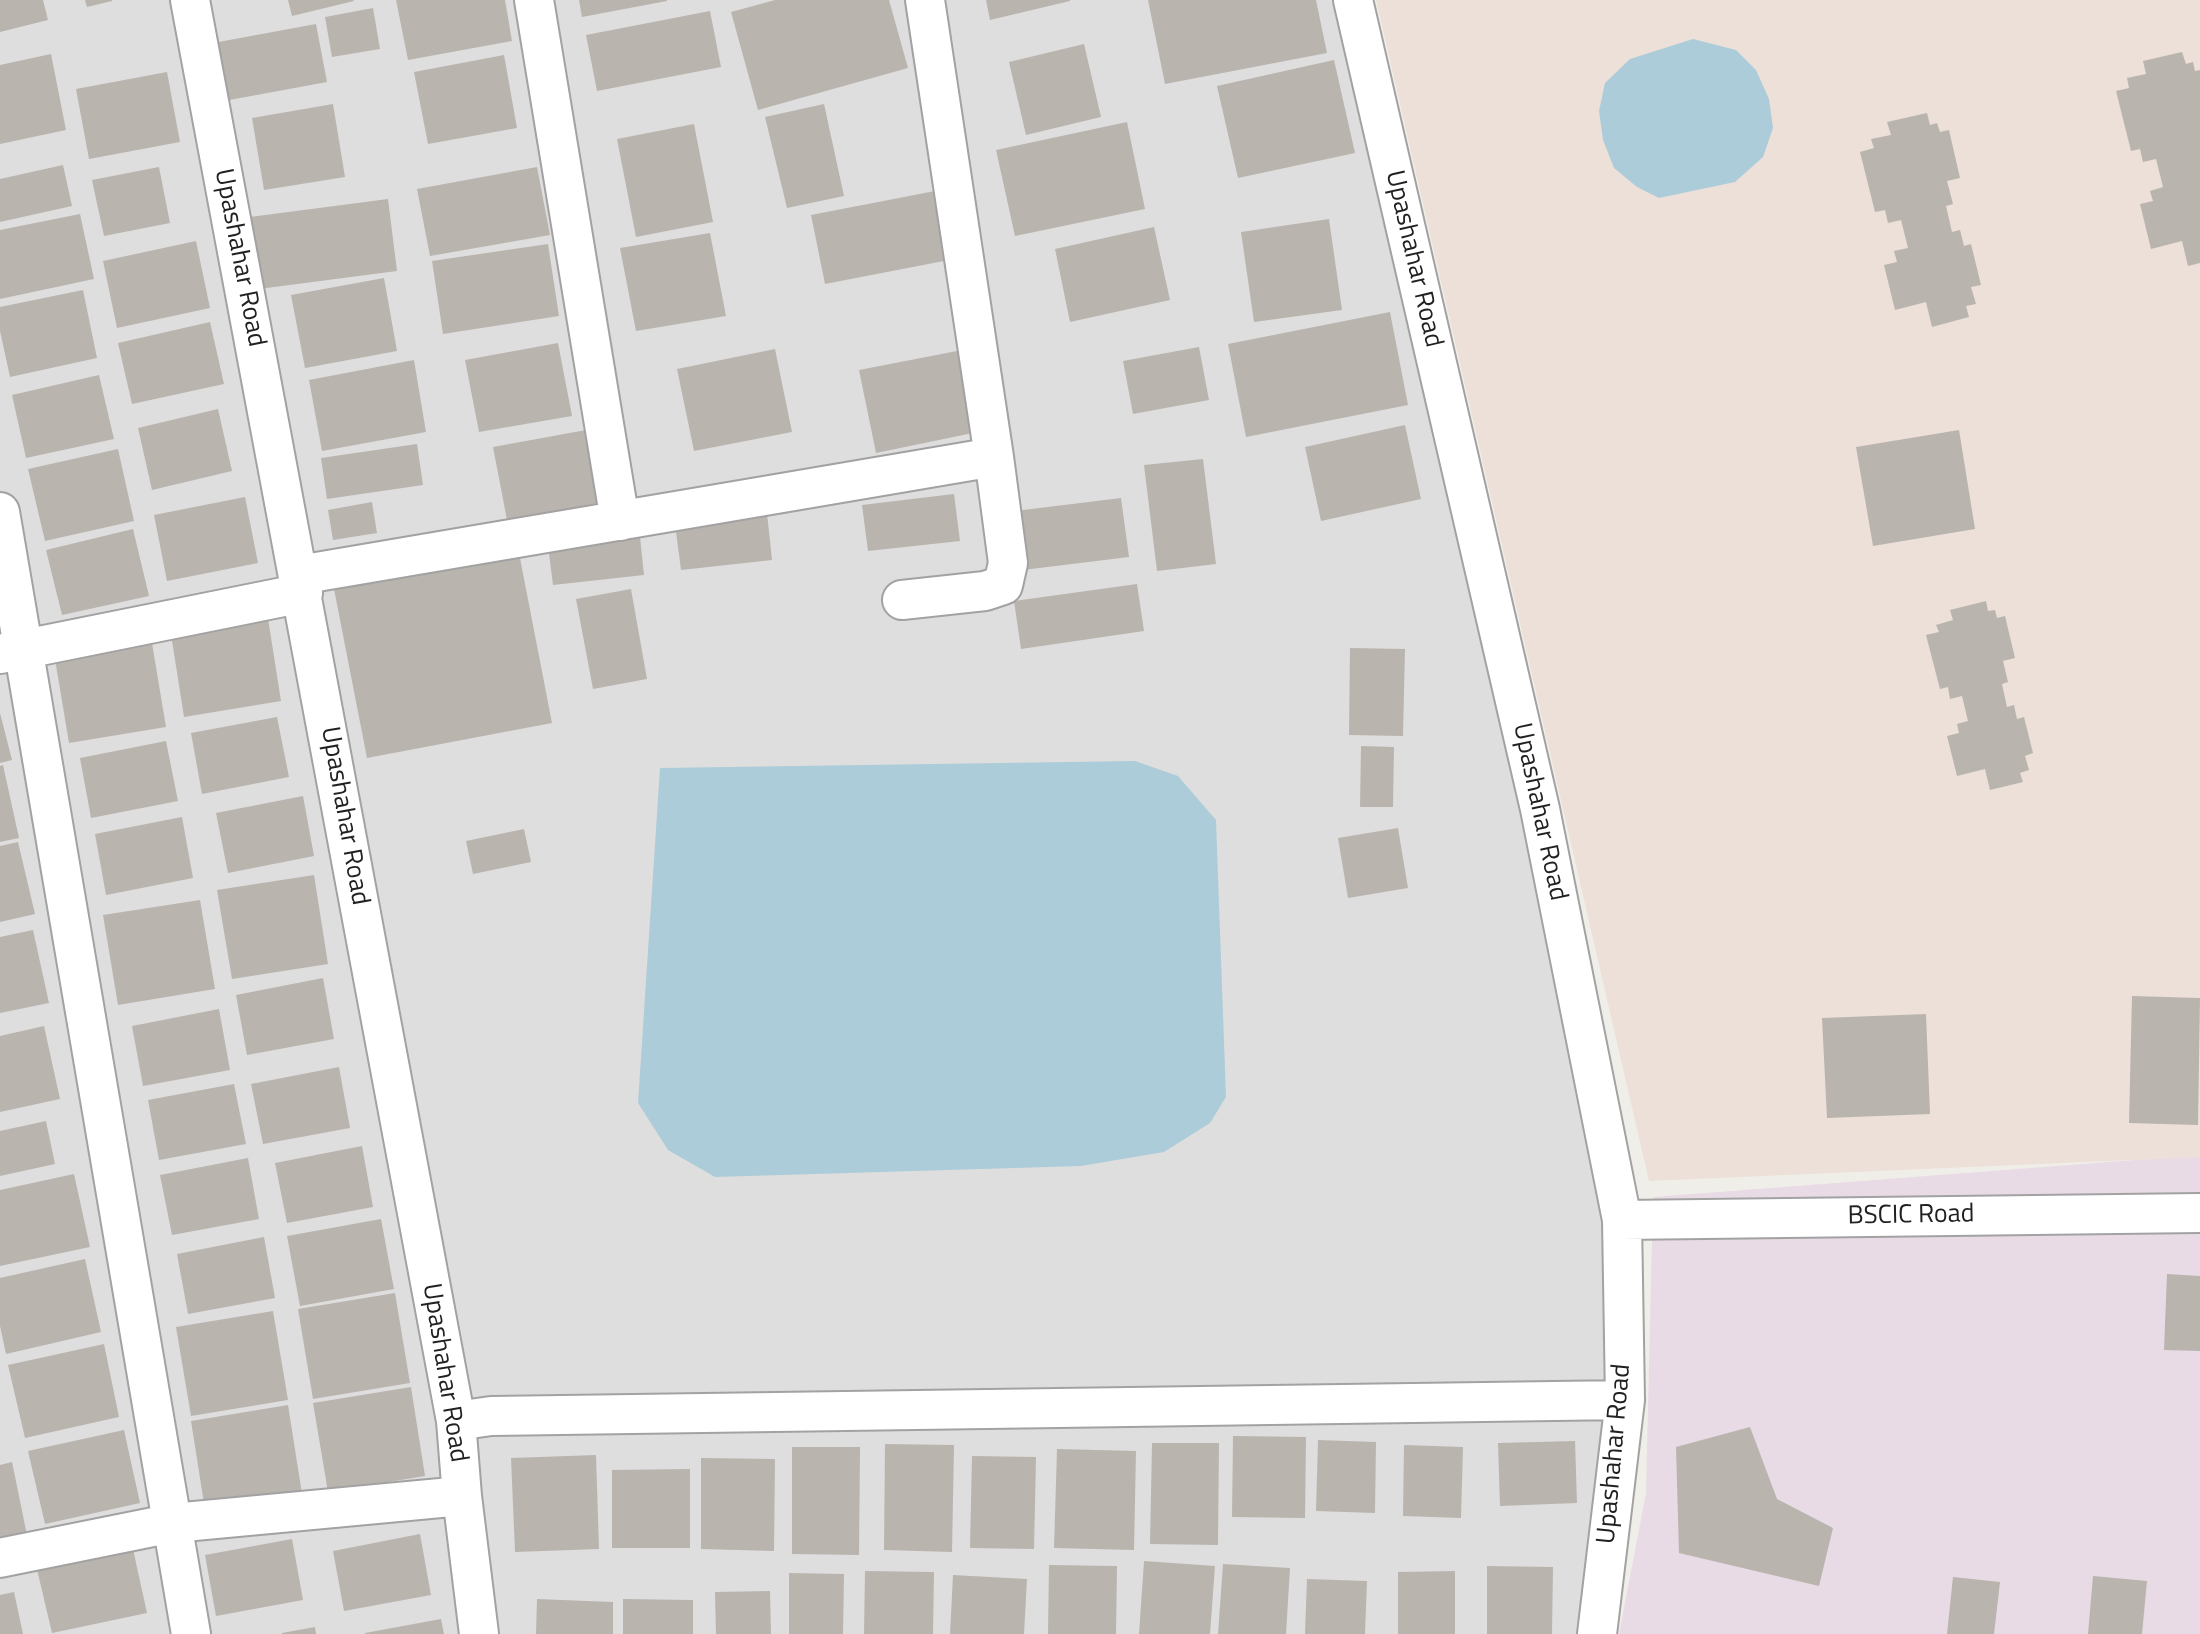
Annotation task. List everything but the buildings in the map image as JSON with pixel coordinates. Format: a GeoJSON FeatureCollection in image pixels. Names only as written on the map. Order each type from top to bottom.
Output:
{"type":"FeatureCollection","features":[{"type":"Feature","properties":{"kind":"street","name":"Upashahar Road"},"geometry":{"type":"LineString","coordinates":[[190,0],[456,1421],[479,1634]]}},
{"type":"Feature","properties":{"kind":"street"},"geometry":{"type":"LineString","coordinates":[[534,0],[620,521]]}},
{"type":"Feature","properties":{"kind":"street"},"geometry":{"type":"LineString","coordinates":[[902,600],[985,591],[1003,585],[1008,563],[925,0]]}},
{"type":"Feature","properties":{"kind":"street","name":"Upashahar Road"},"geometry":{"type":"LineString","coordinates":[[1353,0],[1540,809],[1622,1220],[1625,1400],[1597,1634]]}},
{"type":"Feature","properties":{"kind":"street"},"geometry":{"type":"LineString","coordinates":[[12,652],[301,584],[620,521],[994,457]]}},
{"type":"Feature","properties":{"kind":"street"},"geometry":{"type":"LineString","coordinates":[[0,512],[12,652],[173,1523],[191,1634]]}},
{"type":"Feature","properties":{"kind":"street","name":"BSCIC Road"},"geometry":{"type":"LineString","coordinates":[[1622,1220],[2200,1213]]}},
{"type":"Feature","properties":{"kind":"street"},"geometry":{"type":"LineString","coordinates":[[456,1421],[491,1416],[1625,1400]]}},
{"type":"Feature","properties":{"kind":"street"},"geometry":{"type":"LineString","coordinates":[[0,1558],[173,1523],[462,1496]]}},
{"type":"Feature","properties":{"kind":"shaded area"},"geometry":{"type":"Polygon","coordinates":[[[0,0],[1341,0],[1624,1186],[1590,1634],[0,1634],[0,0]]]}},
{"type":"Feature","properties":{"kind":"shaded area"},"geometry":{"type":"Polygon","coordinates":[[[1376,0],[2200,0],[2200,1157],[1649,1181],[1376,0]]]}},
{"type":"Feature","properties":{"kind":"shaded area"},"geometry":{"type":"Polygon","coordinates":[[[2200,1155],[2200,1634],[1619,1634],[1646,1493],[1653,1197],[2200,1155]]]}},
{"type":"Feature","properties":{"kind":"water"},"geometry":{"type":"Polygon","coordinates":[[[1693,39],[1736,50],[1756,70],[1769,99],[1773,128],[1763,157],[1735,182],[1659,198],[1637,187],[1614,168],[1603,140],[1599,111],[1605,83],[1630,59],[1693,39]]]}},
{"type":"Feature","properties":{"kind":"water"},"geometry":{"type":"Polygon","coordinates":[[[1135,761],[1178,776],[1216,820],[1226,1097],[1210,1123],[1164,1152],[1081,1166],[715,1177],[668,1150],[638,1103],[660,768],[1135,761]]]}}]}
